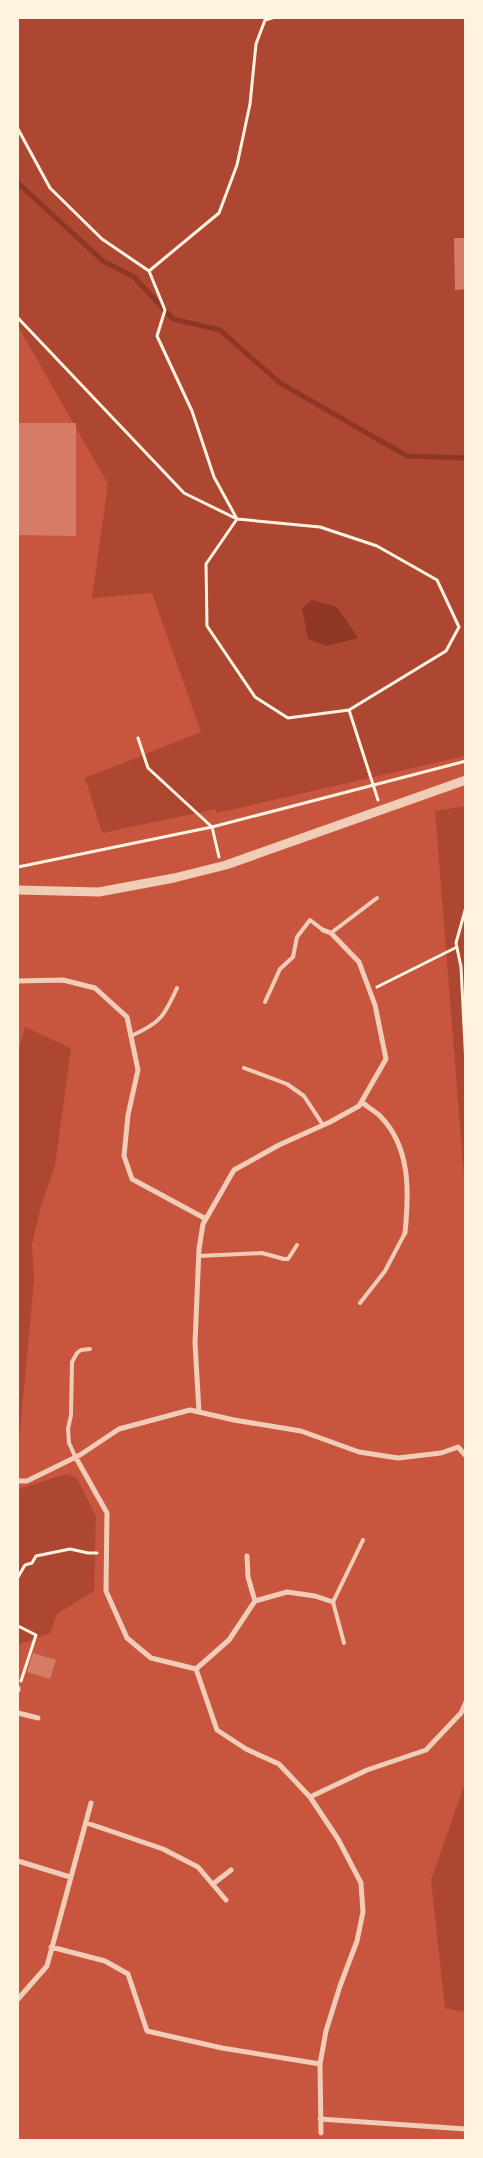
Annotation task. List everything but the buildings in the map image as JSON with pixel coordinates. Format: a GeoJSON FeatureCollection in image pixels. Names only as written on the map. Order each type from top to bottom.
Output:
{"type":"FeatureCollection","features":[{"type":"Feature","properties":{"kind":"street"},"geometry":{"type":"LineString","coordinates":[[18,890],[98,892],[221,867],[466,780]]}},
{"type":"Feature","properties":{"kind":"street"},"geometry":{"type":"LineString","coordinates":[[199,1412],[195,1343],[199,1256],[203,1224],[234,1170],[279,1144],[324,1125],[359,1106],[386,1059],[375,1005],[359,962],[331,933],[323,930]]}},
{"type":"Feature","properties":{"kind":"street"},"geometry":{"type":"LineString","coordinates":[[18,982],[63,980],[95,988],[127,1017],[138,1070],[128,1115],[124,1156],[132,1179],[206,1219]]}},
{"type":"Feature","properties":{"kind":"street"},"geometry":{"type":"LineString","coordinates":[[362,1102],[380,1116],[397,1140],[406,1170],[408,1201],[405,1234]]}},
{"type":"Feature","properties":{"kind":"street"},"geometry":{"type":"LineString","coordinates":[[18,1481],[28,1481],[75,1456],[118,1428],[190,1410],[301,1431],[359,1452],[398,1458],[441,1453],[458,1447],[466,1456]]}},
{"type":"Feature","properties":{"kind":"street"},"geometry":{"type":"LineString","coordinates":[[75,1456],[107,1513],[106,1590],[127,1638],[151,1658],[196,1669]]}},
{"type":"Feature","properties":{"kind":"street"},"geometry":{"type":"LineString","coordinates":[[248,1556],[246,1566],[255,1601]]}},
{"type":"Feature","properties":{"kind":"street"},"geometry":{"type":"LineString","coordinates":[[196,1669],[228,1640],[255,1601],[287,1592],[316,1596],[333,1602]]}},
{"type":"Feature","properties":{"kind":"street"},"geometry":{"type":"LineString","coordinates":[[196,1669],[217,1730],[246,1749],[279,1764],[310,1798],[338,1839],[361,1882],[363,1912],[358,1942],[340,1986],[326,2031],[320,2064],[321,2133]]}},
{"type":"Feature","properties":{"kind":"street"},"geometry":{"type":"LineString","coordinates":[[310,1798],[367,1770],[426,1750],[461,1713],[466,1702]]}},
{"type":"Feature","properties":{"kind":"street"},"geometry":{"type":"LineString","coordinates":[[18,1713],[38,1718]]}},
{"type":"Feature","properties":{"kind":"street"},"geometry":{"type":"LineString","coordinates":[[18,1999],[46,1966],[91,1803]]}},
{"type":"Feature","properties":{"kind":"street"},"geometry":{"type":"LineString","coordinates":[[87,1822],[163,1849],[198,1867],[226,1900]]}},
{"type":"Feature","properties":{"kind":"street"},"geometry":{"type":"LineString","coordinates":[[18,1861],[70,1877]]}},
{"type":"Feature","properties":{"kind":"street"},"geometry":{"type":"LineString","coordinates":[[213,1884],[231,1870]]}},
{"type":"Feature","properties":{"kind":"street"},"geometry":{"type":"LineString","coordinates":[[52,1947],[105,1961],[128,1974],[146,2031],[222,2048],[320,2064]]}},
{"type":"Feature","properties":{"kind":"street"},"geometry":{"type":"LineString","coordinates":[[320,2119],[466,2129]]}},
{"type":"Feature","properties":{"kind":"lane"},"geometry":{"type":"LineString","coordinates":[[331,933],[377,898]]}},
{"type":"Feature","properties":{"kind":"lane"},"geometry":{"type":"LineString","coordinates":[[265,1002],[280,969],[293,958],[297,937],[310,920],[323,930]]}},
{"type":"Feature","properties":{"kind":"lane"},"geometry":{"type":"LineString","coordinates":[[131,1036],[151,1026],[165,1014],[176,988]]}},
{"type":"Feature","properties":{"kind":"lane"},"geometry":{"type":"LineString","coordinates":[[244,1068],[287,1084],[304,1096],[324,1125]]}},
{"type":"Feature","properties":{"kind":"lane"},"geometry":{"type":"LineString","coordinates":[[360,1303],[385,1271],[405,1234]]}},
{"type":"Feature","properties":{"kind":"lane"},"geometry":{"type":"LineString","coordinates":[[199,1256],[262,1253],[288,1259],[297,1245]]}},
{"type":"Feature","properties":{"kind":"lane"},"geometry":{"type":"LineString","coordinates":[[75,1456],[69,1443],[68,1429],[71,1415],[72,1362],[81,1350],[90,1349]]}},
{"type":"Feature","properties":{"kind":"lane"},"geometry":{"type":"LineString","coordinates":[[344,1643],[333,1602],[363,1540]]}},
{"type":"Feature","properties":{"kind":"path"},"geometry":{"type":"LineString","coordinates":[[149,271],[219,213],[237,165],[250,104],[256,44],[263,19],[272,18]]}},
{"type":"Feature","properties":{"kind":"path"},"geometry":{"type":"LineString","coordinates":[[18,129],[50,188],[102,239],[149,271],[165,310],[157,336],[192,410],[214,477],[237,519]]}},
{"type":"Feature","properties":{"kind":"path"},"geometry":{"type":"LineString","coordinates":[[18,318],[184,494],[237,519],[320,527],[377,546],[437,580],[459,627],[446,651],[349,710],[288,718],[255,697],[208,626],[206,564],[237,519]]}},
{"type":"Feature","properties":{"kind":"path"},"geometry":{"type":"LineString","coordinates":[[349,710],[381,810]]}},
{"type":"Feature","properties":{"kind":"path"},"geometry":{"type":"LineString","coordinates":[[138,738],[148,768],[212,827],[221,867]]}},
{"type":"Feature","properties":{"kind":"path"},"geometry":{"type":"LineString","coordinates":[[18,867],[212,827],[466,761]]}},
{"type":"Feature","properties":{"kind":"path"},"geometry":{"type":"LineString","coordinates":[[466,907],[456,943],[462,967],[466,1065]]}},
{"type":"Feature","properties":{"kind":"path"},"geometry":{"type":"LineString","coordinates":[[369,990],[457,947]]}},
{"type":"Feature","properties":{"kind":"path"},"geometry":{"type":"LineString","coordinates":[[18,1577],[25,1565],[32,1563],[36,1556],[70,1549],[88,1554],[106,1553]]}},
{"type":"Feature","properties":{"kind":"path"},"geometry":{"type":"LineString","coordinates":[[18,1626],[36,1636],[18,1689]]}},
{"type":"Feature","properties":{"kind":"shaded area"},"geometry":{"type":"Polygon","coordinates":[[[18,18],[465,18],[465,238],[455,290],[466,289],[465,756],[217,813],[216,809],[102,833],[85,778],[201,732],[152,593],[92,598],[108,484],[18,326],[18,18]]]}},
{"type":"Feature","properties":{"kind":"shaded area"},"geometry":{"type":"Polygon","coordinates":[[[312,600],[337,607],[358,638],[327,646],[308,639],[302,608],[312,600]]]}},
{"type":"Feature","properties":{"kind":"shaded area"},"geometry":{"type":"Polygon","coordinates":[[[465,806],[465,1189],[435,811],[465,806]]]}},
{"type":"Feature","properties":{"kind":"shaded area"},"geometry":{"type":"Polygon","coordinates":[[[25,1027],[71,1048],[55,1166],[41,1206],[32,1244],[34,1281],[18,1452],[18,1052],[25,1027]]]}},
{"type":"Feature","properties":{"kind":"shaded area"},"geometry":{"type":"Polygon","coordinates":[[[67,1474],[77,1478],[96,1517],[94,1591],[57,1614],[50,1633],[18,1645],[18,1489],[67,1474]]]}},
{"type":"Feature","properties":{"kind":"shaded area"},"geometry":{"type":"Polygon","coordinates":[[[465,1783],[465,2012],[445,2008],[431,1880],[465,1783]]]}},
{"type":"Feature","properties":{"kind":"waterway"},"geometry":{"type":"LineString","coordinates":[[18,183],[103,261],[134,277],[173,319],[220,330],[280,383],[407,456],[466,458]]}}]}
